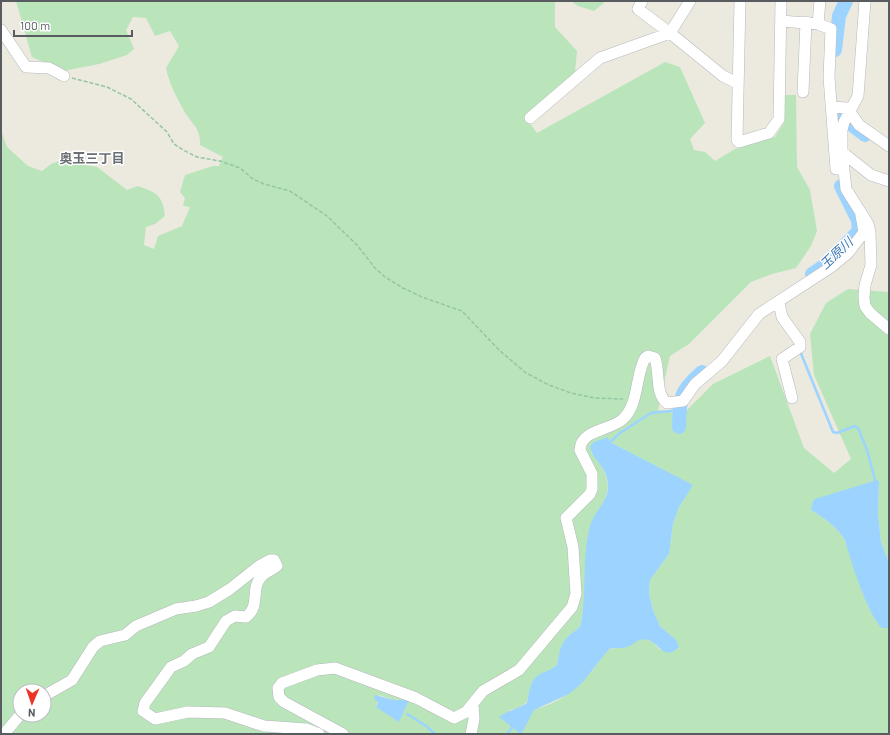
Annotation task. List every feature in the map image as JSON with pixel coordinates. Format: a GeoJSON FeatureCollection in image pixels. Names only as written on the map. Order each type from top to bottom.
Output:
{"type":"FeatureCollection","features":[{"type":"Feature","properties":{"kind":"street"},"geometry":{"type":"LineString","coordinates":[[642,1],[638,9],[723,76],[737,84]]}},
{"type":"Feature","properties":{"kind":"street"},"geometry":{"type":"LineString","coordinates":[[530,118],[600,58],[670,33],[690,1]]}},
{"type":"Feature","properties":{"kind":"street"},"geometry":{"type":"LineString","coordinates":[[740,1],[737,84],[738,142],[743,142],[770,133],[779,119],[781,1]]}},
{"type":"Feature","properties":{"kind":"street"},"geometry":{"type":"LineString","coordinates":[[818,24],[820,1]]}},
{"type":"Feature","properties":{"kind":"street"},"geometry":{"type":"LineString","coordinates":[[847,116],[858,96],[865,1]]}},
{"type":"Feature","properties":{"kind":"street"},"geometry":{"type":"LineString","coordinates":[[781,20],[818,24],[831,29],[829,77],[839,148],[840,169],[846,189],[868,224],[870,232],[871,265],[865,285],[865,306],[870,313],[889,329]]}},
{"type":"Feature","properties":{"kind":"street"},"geometry":{"type":"LineString","coordinates":[[803,92],[806,22]]}},
{"type":"Feature","properties":{"kind":"street"},"geometry":{"type":"LineString","coordinates":[[1,30],[26,67],[49,68],[64,76]]}},
{"type":"Feature","properties":{"kind":"street"},"geometry":{"type":"LineString","coordinates":[[834,107],[847,108],[847,116],[839,148]]}},
{"type":"Feature","properties":{"kind":"street"},"geometry":{"type":"LineString","coordinates":[[847,116],[889,146]]}},
{"type":"Feature","properties":{"kind":"street"},"geometry":{"type":"LineString","coordinates":[[839,148],[871,175],[889,181]]}},
{"type":"Feature","properties":{"kind":"street"},"geometry":{"type":"LineString","coordinates":[[343,734],[284,702],[279,697],[278,688],[282,683],[316,670],[335,668],[416,698],[454,718],[466,712],[483,691],[519,670],[572,607],[576,594],[574,547],[566,518],[590,494],[593,481],[580,450],[581,446],[589,435],[611,427],[624,418],[630,410],[642,362],[648,356],[655,358],[657,363],[660,395],[668,403],[680,402],[695,384],[722,361],[760,314],[832,266],[848,253],[864,232],[861,215]]}},
{"type":"Feature","properties":{"kind":"street"},"geometry":{"type":"LineString","coordinates":[[779,302],[782,317],[800,342],[799,348],[782,358],[792,398]]}},
{"type":"Feature","properties":{"kind":"street"},"geometry":{"type":"LineString","coordinates":[[52,691],[72,680],[93,646],[100,641],[124,635],[136,626],[163,613],[209,602],[230,589],[259,566],[270,560],[274,560],[277,566],[261,576],[257,584],[255,606],[252,613],[246,617],[235,616],[226,621],[209,648],[192,654],[184,661],[171,667],[145,703],[143,711],[155,719],[188,712],[225,713],[264,726],[306,729],[319,734]]}},
{"type":"Feature","properties":{"kind":"street"},"geometry":{"type":"LineString","coordinates":[[471,734],[474,719],[473,704]]}},
{"type":"Feature","properties":{"kind":"street"},"geometry":{"type":"LineString","coordinates":[[4,734],[13,723]]}},
{"type":"Feature","properties":{"kind":"path"},"geometry":{"type":"LineString","coordinates":[[64,76],[107,87],[131,99],[167,132],[174,144],[183,150],[197,157],[220,161],[240,168],[254,179],[264,184],[290,191],[327,216],[357,245],[375,268],[385,277],[422,297],[462,311],[509,359],[526,373],[550,386],[571,393],[595,398],[633,400]]}},
{"type":"Feature","properties":{"kind":"green space"},"geometry":{"type":"Polygon","coordinates":[[[16,1],[555,1],[555,27],[577,51],[575,72],[525,117],[537,133],[665,62],[680,67],[705,123],[690,139],[694,150],[705,152],[715,161],[735,149],[775,137],[784,123],[785,95],[796,95],[797,167],[810,190],[817,231],[811,246],[796,268],[772,274],[751,282],[689,344],[670,356],[658,410],[683,414],[713,384],[770,356],[804,448],[834,473],[851,459],[814,375],[810,334],[826,303],[848,289],[889,292],[889,580],[888,560],[881,542],[878,514],[879,482],[811,510],[830,523],[845,540],[861,588],[875,619],[889,628],[889,734],[1,734],[1,130],[7,147],[28,166],[42,171],[51,164],[59,161],[97,167],[127,190],[138,186],[158,196],[163,203],[165,216],[155,224],[146,227],[144,245],[154,249],[158,236],[182,226],[190,207],[183,206],[185,198],[180,192],[185,175],[213,166],[219,166],[223,157],[200,145],[199,134],[175,94],[167,74],[166,68],[179,46],[170,31],[155,36],[146,18],[133,17],[126,30],[134,49],[127,55],[99,64],[63,71],[32,57],[16,1]],[[608,437],[591,452],[598,460],[606,476],[608,486],[580,627],[569,635],[563,643],[557,665],[536,678],[531,686],[527,702],[520,707],[507,711],[532,710],[547,705],[568,694],[586,678],[608,649],[627,647],[638,639],[645,639],[653,642],[660,650],[676,640],[660,626],[653,610],[649,593],[650,580],[669,554],[673,524],[679,507],[692,485],[610,442],[608,437]],[[379,695],[376,707],[399,699],[394,700],[379,695]]]}},
{"type":"Feature","properties":{"kind":"green space"},"geometry":{"type":"Polygon","coordinates":[[[571,1],[606,1],[594,11],[578,6],[571,1]]]}},
{"type":"Feature","properties":{"kind":"water"},"geometry":{"type":"Polygon","coordinates":[[[608,437],[610,442],[693,485],[679,507],[673,524],[669,554],[650,580],[649,593],[653,610],[660,626],[676,640],[679,647],[669,653],[665,652],[652,642],[642,639],[625,648],[609,649],[582,683],[569,694],[534,710],[521,734],[499,717],[527,703],[530,687],[534,679],[557,665],[561,647],[565,639],[580,627],[584,602],[587,539],[592,521],[604,501],[608,490],[605,472],[593,455],[590,446],[594,442],[608,437]]]}},
{"type":"Feature","properties":{"kind":"water"},"geometry":{"type":"Polygon","coordinates":[[[877,480],[879,482],[878,514],[881,542],[888,560],[889,628],[882,628],[865,600],[845,540],[830,523],[811,510],[815,499],[877,480]]]}},
{"type":"Feature","properties":{"kind":"water"},"geometry":{"type":"Polygon","coordinates":[[[375,695],[394,700],[409,700],[399,722],[376,707],[378,702],[374,698],[375,695]]]}},
{"type":"Feature","properties":{"kind":"waterway","name":"玉原川"},"geometry":{"type":"LineString","coordinates":[[835,50],[839,16],[846,1]]}},
{"type":"Feature","properties":{"kind":"waterway"},"geometry":{"type":"LineString","coordinates":[[836,113],[865,135]]}},
{"type":"Feature","properties":{"kind":"waterway","name":"玉原川"},"geometry":{"type":"LineString","coordinates":[[812,274],[824,266],[859,231],[858,220],[841,186]]}},
{"type":"Feature","properties":{"kind":"waterway"},"geometry":{"type":"LineString","coordinates":[[800,351],[833,432],[837,433],[855,426],[858,428],[867,450],[876,484]]}},
{"type":"Feature","properties":{"kind":"waterway","name":"玉原川"},"geometry":{"type":"LineString","coordinates":[[679,427],[682,396],[689,385],[702,372]]}},
{"type":"Feature","properties":{"kind":"waterway"},"geometry":{"type":"LineString","coordinates":[[608,444],[620,433],[651,413],[680,410]]}},
{"type":"Feature","properties":{"kind":"waterway"},"geometry":{"type":"LineString","coordinates":[[407,714],[426,726],[435,734]]}},
{"type":"Feature","properties":{"kind":"waterway"},"geometry":{"type":"LineString","coordinates":[[507,734],[514,725]]}},
{"type":"Feature","properties":{"kind":"district","name":"奥玉三丁目"},"geometry":{"type":"Point","coordinates":[92,158]}}]}
